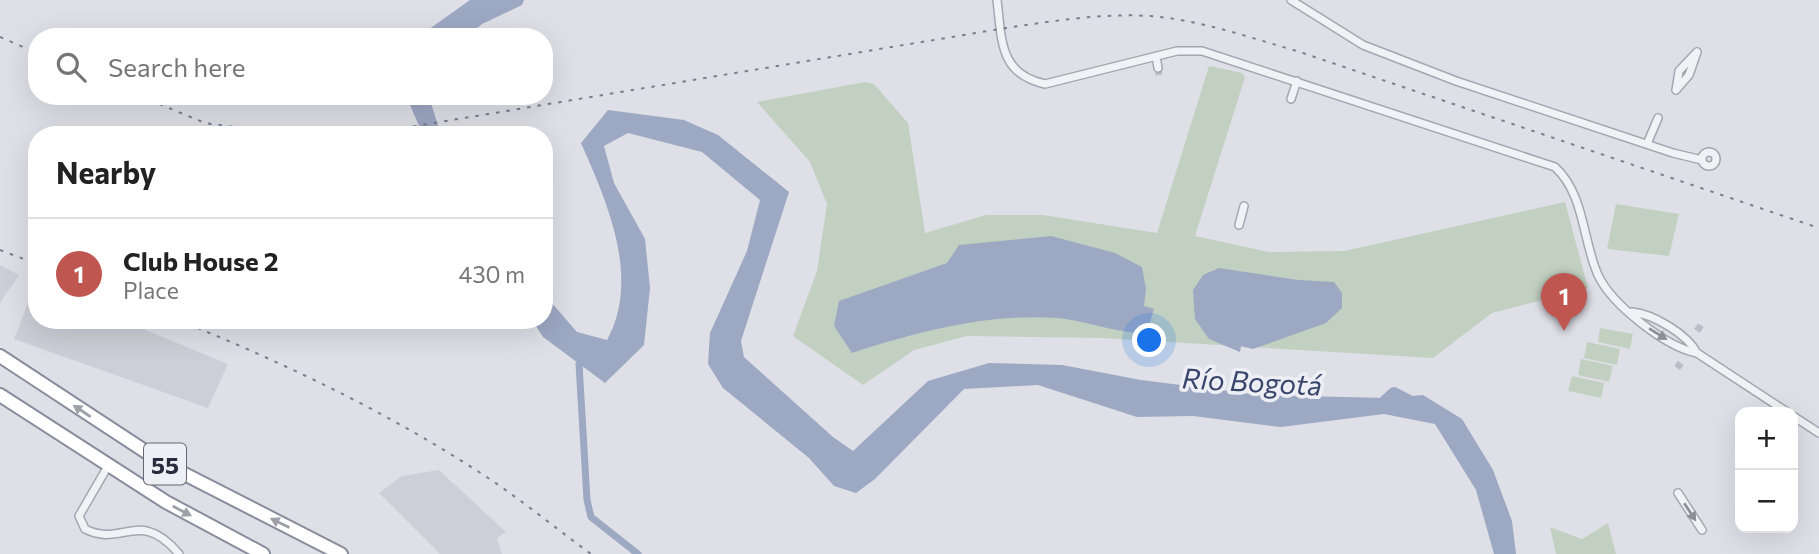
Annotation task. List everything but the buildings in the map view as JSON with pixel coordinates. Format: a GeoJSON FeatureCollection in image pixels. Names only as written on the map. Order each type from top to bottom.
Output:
{"type":"FeatureCollection","features":[{"type":"Feature","properties":{"kind":"highway","name":"55"},"geometry":{"type":"LineString","coordinates":[[0,356],[163,463],[341,554]]}},
{"type":"Feature","properties":{"kind":"highway","name":"55"},"geometry":{"type":"LineString","coordinates":[[0,395],[166,502],[258,553]]}},
{"type":"Feature","properties":{"kind":"street"},"geometry":{"type":"LineString","coordinates":[[997,0],[1003,47],[1012,69],[1029,80],[1045,84],[1177,51],[1202,51],[1297,80],[1555,167],[1572,186],[1601,281],[1614,298],[1632,312],[1640,323],[1687,351],[1697,353],[1779,407]]}},
{"type":"Feature","properties":{"kind":"street"},"geometry":{"type":"LineString","coordinates":[[1291,0],[1363,45],[1456,81],[1702,160]]}},
{"type":"Feature","properties":{"kind":"street"},"geometry":{"type":"LineString","coordinates":[[1697,52],[1689,75],[1675,90],[1683,65],[1697,52]]}},
{"type":"Feature","properties":{"kind":"street"},"geometry":{"type":"LineString","coordinates":[[1156,56],[1158,68]]}},
{"type":"Feature","properties":{"kind":"street"},"geometry":{"type":"LineString","coordinates":[[1291,99],[1297,80]]}},
{"type":"Feature","properties":{"kind":"street"},"geometry":{"type":"LineString","coordinates":[[1647,144],[1658,118]]}},
{"type":"Feature","properties":{"kind":"street"},"geometry":{"type":"LineString","coordinates":[[1239,225],[1244,206]]}},
{"type":"Feature","properties":{"kind":"street"},"geometry":{"type":"LineString","coordinates":[[1798,419],[1819,433]]}},
{"type":"Feature","properties":{"kind":"street"},"geometry":{"type":"LineString","coordinates":[[108,466],[79,516],[85,529],[103,534],[144,529],[155,533],[179,554]]}},
{"type":"Feature","properties":{"kind":"street"},"geometry":{"type":"LineString","coordinates":[[1678,493],[1702,530]]}},
{"type":"Feature","properties":{"kind":"shaded area"},"geometry":{"type":"Polygon","coordinates":[[[0,265],[19,275],[0,303],[0,265]]]}},
{"type":"Feature","properties":{"kind":"shaded area"},"geometry":{"type":"Polygon","coordinates":[[[28,303],[28,329],[143,329],[228,364],[208,408],[14,339],[28,303]]]}},
{"type":"Feature","properties":{"kind":"shaded area"},"geometry":{"type":"Polygon","coordinates":[[[439,470],[506,532],[497,538],[502,554],[440,554],[379,493],[402,476],[439,470]]]}},
{"type":"Feature","properties":{"kind":"green space"},"geometry":{"type":"Polygon","coordinates":[[[1209,66],[1242,73],[1245,77],[1195,236],[1269,252],[1344,251],[1565,202],[1588,288],[1492,313],[1433,358],[1102,338],[967,336],[914,350],[863,385],[793,336],[817,271],[827,204],[810,162],[757,102],[865,82],[874,84],[908,123],[925,233],[986,215],[1043,215],[1157,233],[1209,66]]]}},
{"type":"Feature","properties":{"kind":"green space"},"geometry":{"type":"Polygon","coordinates":[[[1616,204],[1679,214],[1669,256],[1607,249],[1616,204]]]}},
{"type":"Feature","properties":{"kind":"green space"},"geometry":{"type":"Polygon","coordinates":[[[1600,328],[1633,334],[1630,349],[1598,342],[1600,328]]]}},
{"type":"Feature","properties":{"kind":"green space"},"geometry":{"type":"Polygon","coordinates":[[[1587,342],[1620,349],[1617,365],[1584,358],[1587,342]]]}},
{"type":"Feature","properties":{"kind":"green space"},"geometry":{"type":"Polygon","coordinates":[[[1581,359],[1613,366],[1609,382],[1578,375],[1581,359]]]}},
{"type":"Feature","properties":{"kind":"green space"},"geometry":{"type":"Polygon","coordinates":[[[1572,376],[1604,383],[1601,398],[1568,391],[1572,376]]]}},
{"type":"Feature","properties":{"kind":"green space"},"geometry":{"type":"Polygon","coordinates":[[[1608,523],[1616,554],[1556,554],[1550,527],[1582,539],[1608,523]]]}},
{"type":"Feature","properties":{"kind":"water"},"geometry":{"type":"Polygon","coordinates":[[[470,0],[524,0],[522,5],[477,28],[431,28],[470,0]]]}},
{"type":"Feature","properties":{"kind":"water"},"geometry":{"type":"Polygon","coordinates":[[[410,105],[432,105],[438,126],[419,126],[410,105]]]}},
{"type":"Feature","properties":{"kind":"water"},"geometry":{"type":"Polygon","coordinates":[[[608,110],[684,120],[718,135],[789,192],[741,341],[744,357],[833,437],[853,451],[928,381],[989,363],[1062,365],[1141,380],[1260,395],[1386,398],[1423,395],[1462,419],[1493,470],[1512,521],[1516,554],[1494,554],[1476,490],[1435,424],[1384,414],[1281,427],[1193,416],[1137,417],[1038,385],[964,389],[875,479],[856,493],[834,486],[809,458],[723,388],[708,364],[710,333],[747,251],[760,200],[702,152],[628,133],[604,146],[614,183],[645,239],[650,288],[644,345],[605,383],[543,337],[538,329],[553,329],[553,304],[577,332],[607,340],[617,316],[621,266],[616,240],[601,190],[581,143],[608,110]]]}},
{"type":"Feature","properties":{"kind":"water"},"geometry":{"type":"Polygon","coordinates":[[[1051,236],[1115,253],[1142,267],[1146,289],[1144,306],[1154,309],[1147,333],[1125,332],[1058,318],[1006,318],[928,331],[852,353],[834,326],[839,301],[947,263],[959,245],[1051,236]]]}},
{"type":"Feature","properties":{"kind":"water"},"geometry":{"type":"Polygon","coordinates":[[[1219,268],[1298,280],[1334,282],[1342,293],[1342,308],[1326,323],[1253,349],[1241,346],[1240,352],[1209,339],[1195,319],[1193,290],[1203,275],[1219,268]]]}},
{"type":"Feature","properties":{"kind":"waterway"},"geometry":{"type":"LineString","coordinates":[[579,364],[587,500],[591,517],[638,554]]}},
{"type":"Feature","properties":{"kind":"waterway","name":"Río Bogotá"},"geometry":{"type":"LineString","coordinates":[[1378,408],[1394,393],[1415,404]]}},
{"type":"Feature","properties":{"kind":"tunnel"},"geometry":{"type":"LineString","coordinates":[[1158,68],[1159,75]]}},
{"type":"Feature","properties":{"kind":"tunnel"},"geometry":{"type":"LineString","coordinates":[[1697,331],[1701,325]]}},
{"type":"Feature","properties":{"kind":"tunnel"},"geometry":{"type":"LineString","coordinates":[[1677,368],[1681,363]]}},
{"type":"Feature","properties":{"kind":"railway"},"geometry":{"type":"LineString","coordinates":[[553,103],[1006,28],[1096,17],[1150,16],[1207,25],[1300,52],[1819,228]]}},
{"type":"Feature","properties":{"kind":"railway"},"geometry":{"type":"LineString","coordinates":[[0,37],[28,49]]}},
{"type":"Feature","properties":{"kind":"railway"},"geometry":{"type":"LineString","coordinates":[[162,105],[205,123],[226,126]]}},
{"type":"Feature","properties":{"kind":"railway"},"geometry":{"type":"LineString","coordinates":[[416,126],[542,105]]}},
{"type":"Feature","properties":{"kind":"railway"},"geometry":{"type":"LineString","coordinates":[[0,250],[28,261]]}},
{"type":"Feature","properties":{"kind":"railway"},"geometry":{"type":"LineString","coordinates":[[199,329],[294,370],[407,428],[493,482],[591,554]]}},
{"type":"Feature","properties":{"kind":"place","name":"Club House 2"},"geometry":{"type":"Point","coordinates":[1564,331]}}]}
